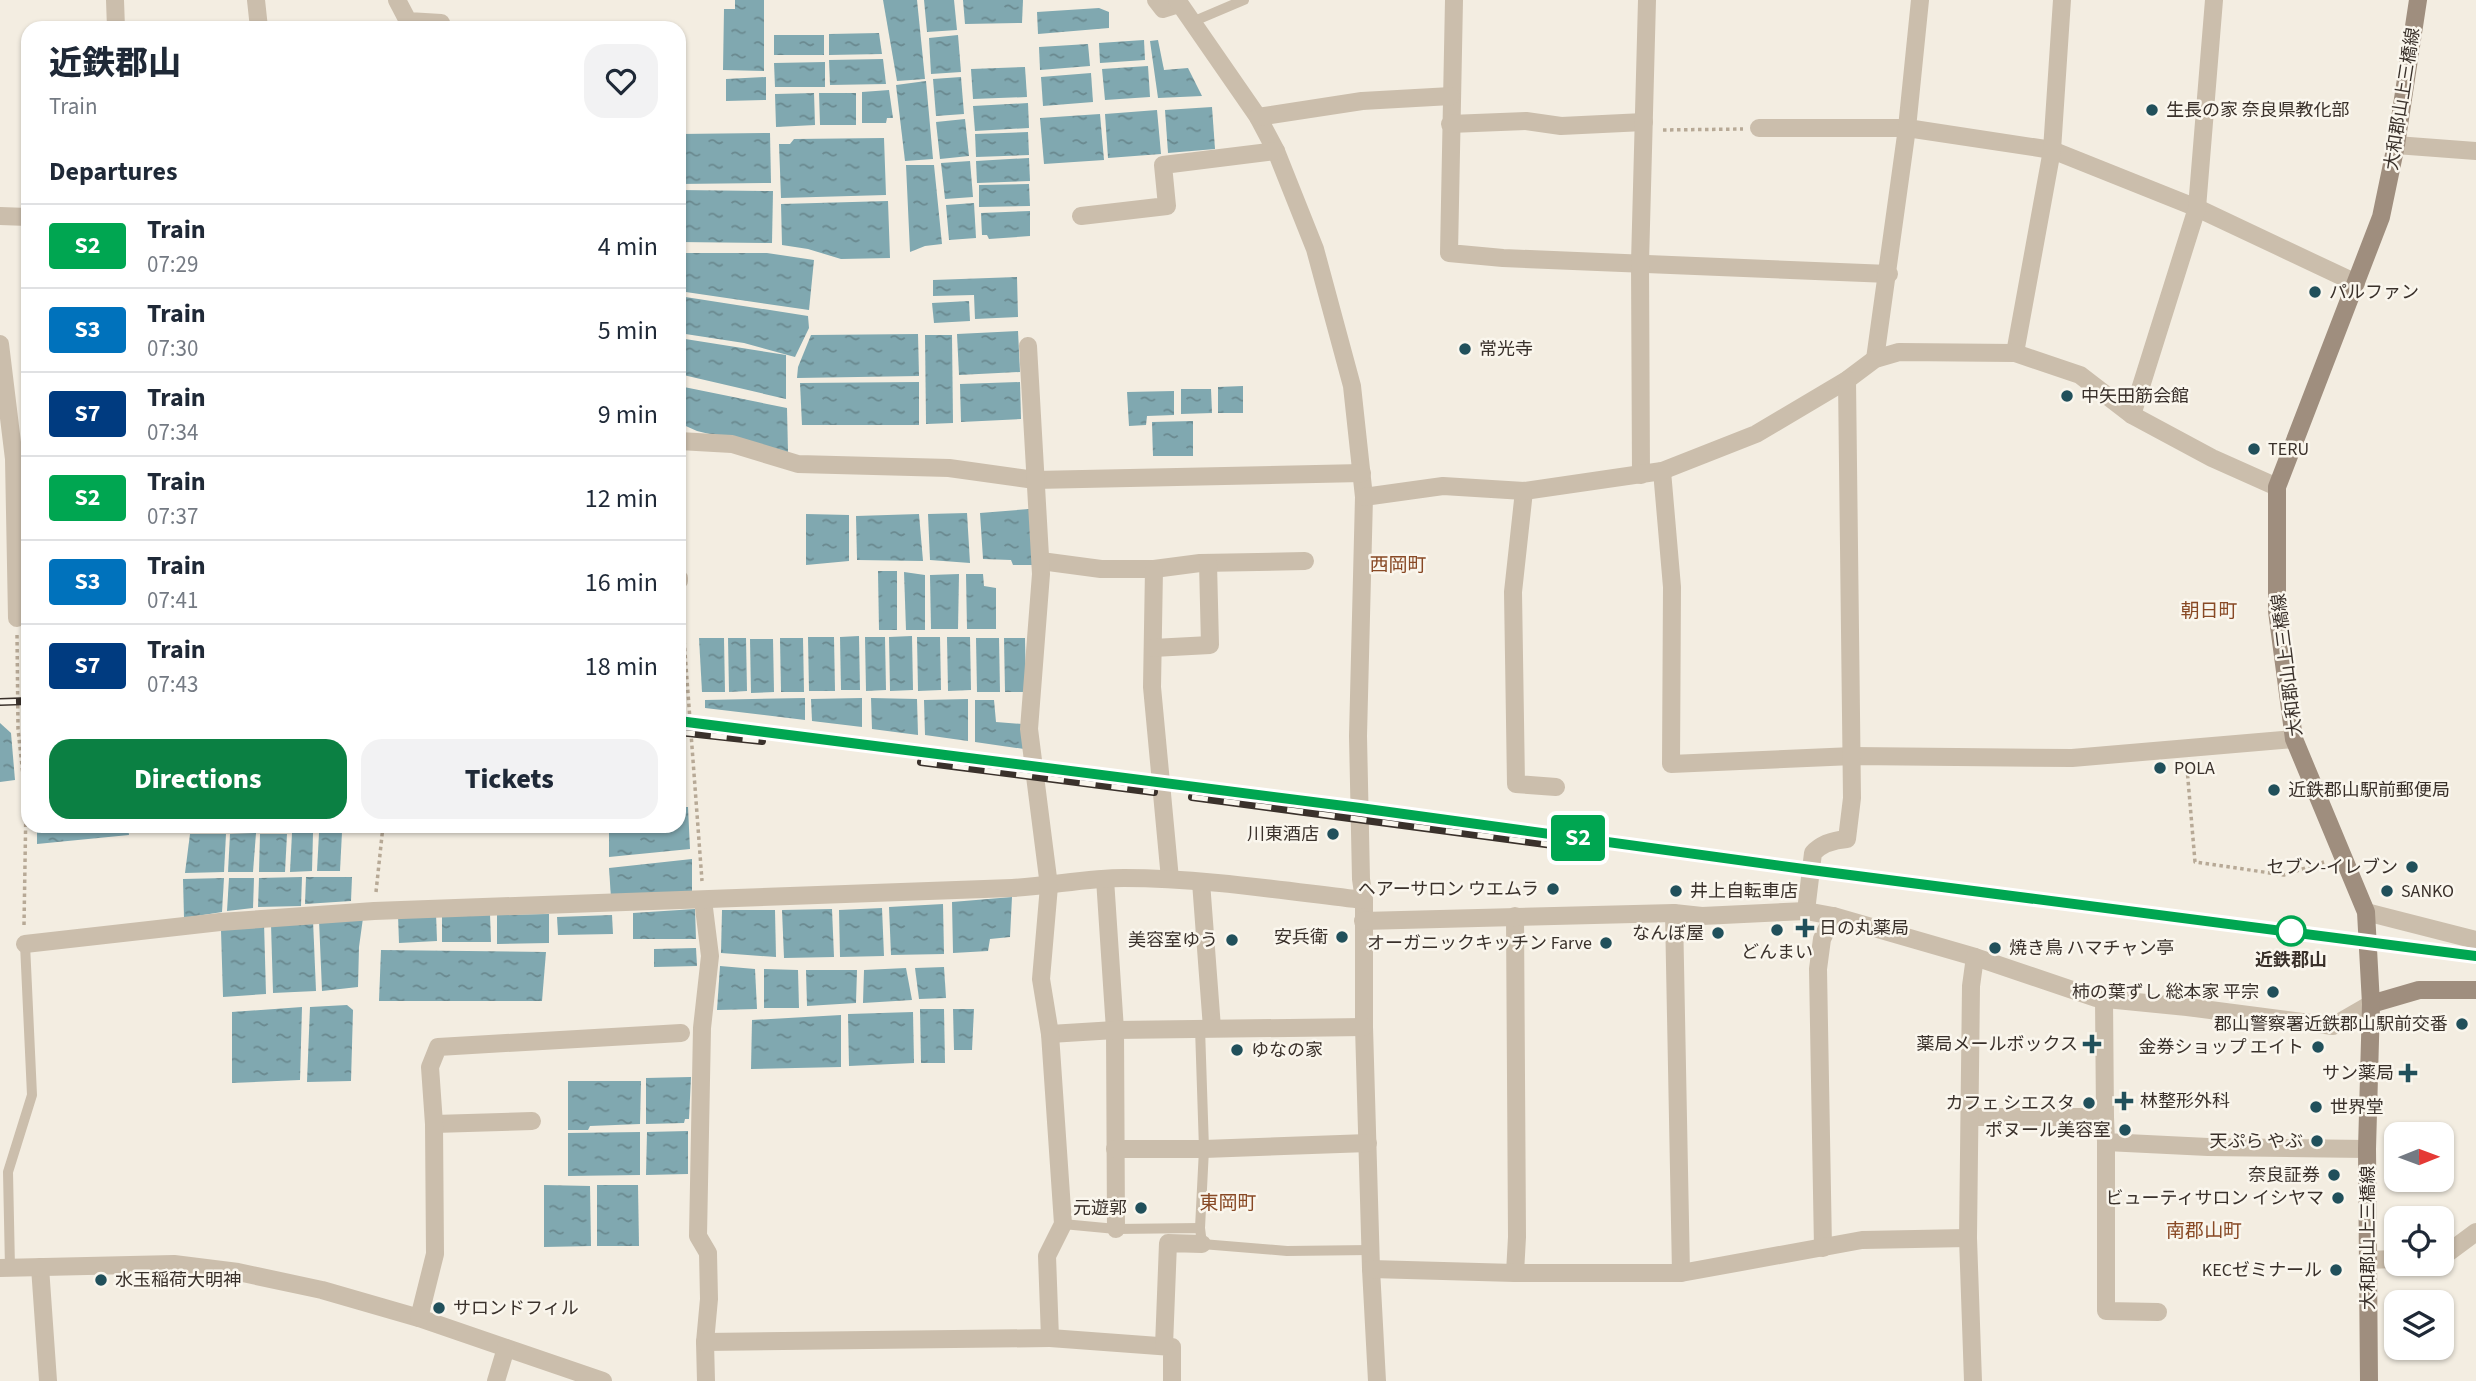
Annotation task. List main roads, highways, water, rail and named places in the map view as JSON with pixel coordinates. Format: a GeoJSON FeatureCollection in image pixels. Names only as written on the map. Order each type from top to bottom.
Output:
{"type":"FeatureCollection","features":[{"type":"Feature","properties":{"kind":"main road","name":"大和郡山上三橋線"},"geometry":{"type":"LineString","coordinates":[[2369,1381],[2367,1149],[2371,1004],[2366,912],[2294,739],[2277,611],[2277,487],[2381,217],[2396,145],[2418,0]]}},
{"type":"Feature","properties":{"kind":"main road"},"geometry":{"type":"LineString","coordinates":[[2371,1004],[2419,990],[2476,990]]}},
{"type":"Feature","properties":{"kind":"water"},"geometry":{"type":"Polygon","coordinates":[[[735,0],[764,0],[764,71],[723,70],[724,9],[735,9],[735,0]]]}},
{"type":"Feature","properties":{"kind":"water"},"geometry":{"type":"Polygon","coordinates":[[[883,0],[917,0],[925,79],[897,81],[883,0]]]}},
{"type":"Feature","properties":{"kind":"water"},"geometry":{"type":"Polygon","coordinates":[[[924,0],[954,0],[957,30],[927,32],[924,0]]]}},
{"type":"Feature","properties":{"kind":"water"},"geometry":{"type":"Polygon","coordinates":[[[963,0],[1023,0],[1022,23],[965,24],[963,0]]]}},
{"type":"Feature","properties":{"kind":"water"},"geometry":{"type":"Polygon","coordinates":[[[1099,8],[1109,12],[1109,28],[1038,34],[1037,12],[1099,8]]]}},
{"type":"Feature","properties":{"kind":"water"},"geometry":{"type":"Polygon","coordinates":[[[879,33],[882,54],[829,55],[829,34],[879,33]]]}},
{"type":"Feature","properties":{"kind":"water"},"geometry":{"type":"Polygon","coordinates":[[[774,35],[824,35],[824,55],[774,55],[774,35]]]}},
{"type":"Feature","properties":{"kind":"water"},"geometry":{"type":"Polygon","coordinates":[[[958,35],[961,72],[931,74],[929,38],[958,35]]]}},
{"type":"Feature","properties":{"kind":"water"},"geometry":{"type":"Polygon","coordinates":[[[1144,40],[1145,60],[1100,63],[1099,43],[1144,40]]]}},
{"type":"Feature","properties":{"kind":"water"},"geometry":{"type":"Polygon","coordinates":[[[1158,40],[1164,70],[1188,68],[1202,96],[1158,98],[1150,41],[1158,40]]]}},
{"type":"Feature","properties":{"kind":"water"},"geometry":{"type":"Polygon","coordinates":[[[1088,44],[1090,66],[1040,70],[1039,47],[1088,44]]]}},
{"type":"Feature","properties":{"kind":"water"},"geometry":{"type":"Polygon","coordinates":[[[883,59],[886,84],[830,85],[829,60],[883,59]]]}},
{"type":"Feature","properties":{"kind":"water"},"geometry":{"type":"Polygon","coordinates":[[[825,62],[825,87],[775,87],[774,63],[825,62]]]}},
{"type":"Feature","properties":{"kind":"water"},"geometry":{"type":"Polygon","coordinates":[[[1148,66],[1150,97],[1105,100],[1102,69],[1148,66]]]}},
{"type":"Feature","properties":{"kind":"water"},"geometry":{"type":"Polygon","coordinates":[[[1025,67],[1027,97],[973,99],[971,69],[1025,67]]]}},
{"type":"Feature","properties":{"kind":"water"},"geometry":{"type":"Polygon","coordinates":[[[1091,73],[1093,102],[1043,106],[1041,77],[1091,73]]]}},
{"type":"Feature","properties":{"kind":"water"},"geometry":{"type":"Polygon","coordinates":[[[766,77],[766,100],[726,101],[726,79],[766,77]]]}},
{"type":"Feature","properties":{"kind":"water"},"geometry":{"type":"Polygon","coordinates":[[[961,77],[964,114],[936,116],[933,79],[961,77]]]}},
{"type":"Feature","properties":{"kind":"water"},"geometry":{"type":"Polygon","coordinates":[[[926,81],[933,159],[905,161],[896,85],[926,81]]]}},
{"type":"Feature","properties":{"kind":"water"},"geometry":{"type":"Polygon","coordinates":[[[889,90],[893,118],[887,118],[886,123],[862,123],[862,92],[889,90]]]}},
{"type":"Feature","properties":{"kind":"water"},"geometry":{"type":"Polygon","coordinates":[[[814,93],[815,125],[776,127],[775,94],[814,93]]]}},
{"type":"Feature","properties":{"kind":"water"},"geometry":{"type":"Polygon","coordinates":[[[819,93],[856,93],[856,125],[820,125],[819,93]]]}},
{"type":"Feature","properties":{"kind":"water"},"geometry":{"type":"Polygon","coordinates":[[[1028,103],[1029,128],[975,131],[973,106],[1028,103]]]}},
{"type":"Feature","properties":{"kind":"water"},"geometry":{"type":"Polygon","coordinates":[[[1212,107],[1215,149],[1168,153],[1165,110],[1212,107]]]}},
{"type":"Feature","properties":{"kind":"water"},"geometry":{"type":"Polygon","coordinates":[[[1157,110],[1161,154],[1108,158],[1105,114],[1157,110]]]}},
{"type":"Feature","properties":{"kind":"water"},"geometry":{"type":"Polygon","coordinates":[[[1100,114],[1104,160],[1044,164],[1040,118],[1100,114]]]}},
{"type":"Feature","properties":{"kind":"water"},"geometry":{"type":"Polygon","coordinates":[[[965,119],[969,156],[940,159],[936,122],[965,119]]]}},
{"type":"Feature","properties":{"kind":"water"},"geometry":{"type":"Polygon","coordinates":[[[1028,132],[1029,155],[976,157],[975,134],[1028,132]]]}},
{"type":"Feature","properties":{"kind":"water"},"geometry":{"type":"Polygon","coordinates":[[[770,133],[771,183],[686,184],[686,134],[770,133]]]}},
{"type":"Feature","properties":{"kind":"water"},"geometry":{"type":"Polygon","coordinates":[[[884,138],[886,195],[781,198],[779,144],[790,144],[794,139],[884,138]]]}},
{"type":"Feature","properties":{"kind":"water"},"geometry":{"type":"Polygon","coordinates":[[[1029,158],[1030,181],[977,183],[976,161],[1029,158]]]}},
{"type":"Feature","properties":{"kind":"water"},"geometry":{"type":"Polygon","coordinates":[[[970,161],[973,197],[945,199],[941,163],[970,161]]]}},
{"type":"Feature","properties":{"kind":"water"},"geometry":{"type":"Polygon","coordinates":[[[906,165],[934,165],[942,244],[925,246],[910,252],[906,165]]]}},
{"type":"Feature","properties":{"kind":"water"},"geometry":{"type":"Polygon","coordinates":[[[1029,184],[1030,206],[979,207],[979,185],[1029,184]]]}},
{"type":"Feature","properties":{"kind":"water"},"geometry":{"type":"Polygon","coordinates":[[[686,190],[773,191],[772,243],[686,242],[686,190]]]}},
{"type":"Feature","properties":{"kind":"water"},"geometry":{"type":"Polygon","coordinates":[[[888,201],[890,258],[841,259],[808,249],[782,245],[781,204],[888,201]]]}},
{"type":"Feature","properties":{"kind":"water"},"geometry":{"type":"Polygon","coordinates":[[[974,203],[976,238],[949,240],[946,205],[974,203]]]}},
{"type":"Feature","properties":{"kind":"water"},"geometry":{"type":"Polygon","coordinates":[[[1030,211],[1030,236],[989,239],[987,235],[982,235],[981,213],[1030,211]]]}},
{"type":"Feature","properties":{"kind":"water"},"geometry":{"type":"Polygon","coordinates":[[[686,253],[767,253],[814,260],[809,310],[686,292],[686,253]]]}},
{"type":"Feature","properties":{"kind":"water"},"geometry":{"type":"Polygon","coordinates":[[[1017,277],[1018,317],[975,319],[974,295],[933,296],[933,280],[1017,277]]]}},
{"type":"Feature","properties":{"kind":"water"},"geometry":{"type":"Polygon","coordinates":[[[686,297],[808,316],[809,328],[795,357],[744,343],[686,334],[686,297]]]}},
{"type":"Feature","properties":{"kind":"water"},"geometry":{"type":"Polygon","coordinates":[[[969,301],[970,321],[934,323],[932,303],[969,301]]]}},
{"type":"Feature","properties":{"kind":"water"},"geometry":{"type":"Polygon","coordinates":[[[1018,331],[1020,372],[959,375],[957,334],[1018,331]]]}},
{"type":"Feature","properties":{"kind":"water"},"geometry":{"type":"Polygon","coordinates":[[[918,334],[919,376],[797,378],[798,367],[811,335],[918,334]]]}},
{"type":"Feature","properties":{"kind":"water"},"geometry":{"type":"Polygon","coordinates":[[[925,335],[952,335],[953,423],[926,424],[925,335]]]}},
{"type":"Feature","properties":{"kind":"water"},"geometry":{"type":"Polygon","coordinates":[[[686,339],[786,355],[786,399],[686,376],[686,339]]]}},
{"type":"Feature","properties":{"kind":"water"},"geometry":{"type":"Polygon","coordinates":[[[919,382],[919,425],[802,425],[800,383],[919,382]]]}},
{"type":"Feature","properties":{"kind":"water"},"geometry":{"type":"Polygon","coordinates":[[[1020,382],[1021,419],[961,422],[960,384],[1020,382]]]}},
{"type":"Feature","properties":{"kind":"water"},"geometry":{"type":"Polygon","coordinates":[[[1243,386],[1243,413],[1218,413],[1218,387],[1243,386]]]}},
{"type":"Feature","properties":{"kind":"water"},"geometry":{"type":"Polygon","coordinates":[[[686,387],[787,408],[788,453],[686,426],[686,387]]]}},
{"type":"Feature","properties":{"kind":"water"},"geometry":{"type":"Polygon","coordinates":[[[1181,389],[1211,389],[1212,413],[1181,414],[1181,389]]]}},
{"type":"Feature","properties":{"kind":"water"},"geometry":{"type":"Polygon","coordinates":[[[1174,391],[1174,415],[1147,416],[1146,425],[1129,426],[1127,392],[1174,391]]]}},
{"type":"Feature","properties":{"kind":"water"},"geometry":{"type":"Polygon","coordinates":[[[1193,421],[1193,456],[1153,456],[1152,422],[1193,421]]]}},
{"type":"Feature","properties":{"kind":"water"},"geometry":{"type":"Polygon","coordinates":[[[1029,509],[1033,565],[1013,565],[1011,560],[983,559],[980,513],[1029,509]]]}},
{"type":"Feature","properties":{"kind":"water"},"geometry":{"type":"Polygon","coordinates":[[[967,513],[970,563],[930,560],[928,514],[967,513]]]}},
{"type":"Feature","properties":{"kind":"water"},"geometry":{"type":"Polygon","coordinates":[[[806,514],[849,515],[849,561],[806,565],[806,514]]]}},
{"type":"Feature","properties":{"kind":"water"},"geometry":{"type":"Polygon","coordinates":[[[919,514],[923,561],[857,560],[856,516],[919,514]]]}},
{"type":"Feature","properties":{"kind":"water"},"geometry":{"type":"Polygon","coordinates":[[[878,571],[897,571],[897,630],[879,630],[878,571]]]}},
{"type":"Feature","properties":{"kind":"water"},"geometry":{"type":"Polygon","coordinates":[[[904,572],[925,575],[925,630],[906,630],[904,572]]]}},
{"type":"Feature","properties":{"kind":"water"},"geometry":{"type":"Polygon","coordinates":[[[959,574],[958,629],[931,629],[930,575],[959,574]]]}},
{"type":"Feature","properties":{"kind":"water"},"geometry":{"type":"Polygon","coordinates":[[[966,574],[983,574],[984,586],[996,588],[996,629],[967,629],[966,574]]]}},
{"type":"Feature","properties":{"kind":"water"},"geometry":{"type":"Polygon","coordinates":[[[859,636],[860,690],[841,690],[840,637],[859,636]]]}},
{"type":"Feature","properties":{"kind":"water"},"geometry":{"type":"Polygon","coordinates":[[[912,636],[913,690],[890,691],[889,637],[912,636]]]}},
{"type":"Feature","properties":{"kind":"water"},"geometry":{"type":"Polygon","coordinates":[[[808,637],[834,637],[835,691],[809,691],[808,637]]]}},
{"type":"Feature","properties":{"kind":"water"},"geometry":{"type":"Polygon","coordinates":[[[865,637],[885,637],[886,690],[866,691],[865,637]]]}},
{"type":"Feature","properties":{"kind":"water"},"geometry":{"type":"Polygon","coordinates":[[[917,637],[940,637],[941,690],[918,691],[917,637]]]}},
{"type":"Feature","properties":{"kind":"water"},"geometry":{"type":"Polygon","coordinates":[[[947,637],[970,637],[971,690],[948,691],[947,637]]]}},
{"type":"Feature","properties":{"kind":"water"},"geometry":{"type":"Polygon","coordinates":[[[699,638],[724,638],[725,692],[702,692],[699,638]]]}},
{"type":"Feature","properties":{"kind":"water"},"geometry":{"type":"Polygon","coordinates":[[[728,638],[746,638],[747,691],[729,692],[728,638]]]}},
{"type":"Feature","properties":{"kind":"water"},"geometry":{"type":"Polygon","coordinates":[[[780,638],[803,638],[804,692],[781,692],[780,638]]]}},
{"type":"Feature","properties":{"kind":"water"},"geometry":{"type":"Polygon","coordinates":[[[976,638],[999,638],[1000,692],[977,692],[976,638]]]}},
{"type":"Feature","properties":{"kind":"water"},"geometry":{"type":"Polygon","coordinates":[[[1004,638],[1025,638],[1026,692],[1005,692],[1004,638]]]}},
{"type":"Feature","properties":{"kind":"water"},"geometry":{"type":"Polygon","coordinates":[[[750,639],[773,639],[774,692],[751,693],[750,639]]]}},
{"type":"Feature","properties":{"kind":"water"},"geometry":{"type":"Polygon","coordinates":[[[805,698],[805,720],[705,708],[705,700],[805,698]]]}},
{"type":"Feature","properties":{"kind":"water"},"geometry":{"type":"Polygon","coordinates":[[[862,698],[862,727],[812,721],[811,699],[862,698]]]}},
{"type":"Feature","properties":{"kind":"water"},"geometry":{"type":"Polygon","coordinates":[[[871,698],[917,699],[918,735],[872,729],[871,698]]]}},
{"type":"Feature","properties":{"kind":"water"},"geometry":{"type":"Polygon","coordinates":[[[968,699],[968,741],[925,735],[924,700],[968,699]]]}},
{"type":"Feature","properties":{"kind":"water"},"geometry":{"type":"Polygon","coordinates":[[[975,700],[994,700],[996,722],[1023,724],[1024,749],[975,742],[975,700]]]}},
{"type":"Feature","properties":{"kind":"water"},"geometry":{"type":"Polygon","coordinates":[[[0,723],[11,733],[15,780],[0,782],[0,723]]]}},
{"type":"Feature","properties":{"kind":"water"},"geometry":{"type":"Polygon","coordinates":[[[688,807],[690,849],[609,857],[609,833],[686,833],[688,807]]]}},
{"type":"Feature","properties":{"kind":"water"},"geometry":{"type":"Polygon","coordinates":[[[37,833],[129,835],[37,844],[37,833]]]}},
{"type":"Feature","properties":{"kind":"water"},"geometry":{"type":"Polygon","coordinates":[[[256,833],[253,872],[228,872],[230,834],[256,833]]]}},
{"type":"Feature","properties":{"kind":"water"},"geometry":{"type":"Polygon","coordinates":[[[292,833],[313,833],[312,871],[290,872],[292,833]]]}},
{"type":"Feature","properties":{"kind":"water"},"geometry":{"type":"Polygon","coordinates":[[[319,833],[342,833],[340,871],[317,871],[319,833]]]}},
{"type":"Feature","properties":{"kind":"water"},"geometry":{"type":"Polygon","coordinates":[[[190,834],[226,834],[224,872],[185,873],[190,834]]]}},
{"type":"Feature","properties":{"kind":"water"},"geometry":{"type":"Polygon","coordinates":[[[260,834],[287,834],[285,872],[259,872],[260,834]]]}},
{"type":"Feature","properties":{"kind":"water"},"geometry":{"type":"Polygon","coordinates":[[[692,859],[692,891],[611,898],[609,868],[692,859]]]}},
{"type":"Feature","properties":{"kind":"water"},"geometry":{"type":"Polygon","coordinates":[[[302,877],[301,906],[258,907],[259,878],[302,877]]]}},
{"type":"Feature","properties":{"kind":"water"},"geometry":{"type":"Polygon","coordinates":[[[306,877],[352,877],[351,901],[305,904],[306,877]]]}},
{"type":"Feature","properties":{"kind":"water"},"geometry":{"type":"Polygon","coordinates":[[[224,878],[222,912],[184,918],[183,879],[224,878]]]}},
{"type":"Feature","properties":{"kind":"water"},"geometry":{"type":"Polygon","coordinates":[[[229,878],[254,878],[253,908],[227,911],[229,878]]]}},
{"type":"Feature","properties":{"kind":"water"},"geometry":{"type":"Polygon","coordinates":[[[1012,897],[1010,937],[990,939],[988,951],[953,953],[952,902],[1012,897]]]}},
{"type":"Feature","properties":{"kind":"water"},"geometry":{"type":"Polygon","coordinates":[[[943,904],[944,954],[891,955],[889,907],[943,904]]]}},
{"type":"Feature","properties":{"kind":"water"},"geometry":{"type":"Polygon","coordinates":[[[882,908],[884,956],[840,957],[839,910],[882,908]]]}},
{"type":"Feature","properties":{"kind":"water"},"geometry":{"type":"Polygon","coordinates":[[[695,909],[696,939],[633,939],[633,913],[695,909]]]}},
{"type":"Feature","properties":{"kind":"water"},"geometry":{"type":"Polygon","coordinates":[[[832,909],[834,957],[784,958],[782,910],[832,909]]]}},
{"type":"Feature","properties":{"kind":"water"},"geometry":{"type":"Polygon","coordinates":[[[722,910],[775,910],[776,957],[721,953],[722,910]]]}},
{"type":"Feature","properties":{"kind":"water"},"geometry":{"type":"Polygon","coordinates":[[[436,913],[437,941],[399,943],[398,915],[436,913]]]}},
{"type":"Feature","properties":{"kind":"water"},"geometry":{"type":"Polygon","coordinates":[[[442,914],[490,914],[491,942],[442,942],[442,914]]]}},
{"type":"Feature","properties":{"kind":"water"},"geometry":{"type":"Polygon","coordinates":[[[549,914],[549,943],[497,944],[497,915],[549,914]]]}},
{"type":"Feature","properties":{"kind":"water"},"geometry":{"type":"Polygon","coordinates":[[[612,915],[613,934],[558,935],[557,917],[612,915]]]}},
{"type":"Feature","properties":{"kind":"water"},"geometry":{"type":"Polygon","coordinates":[[[363,918],[358,987],[322,991],[319,920],[363,918]]]}},
{"type":"Feature","properties":{"kind":"water"},"geometry":{"type":"Polygon","coordinates":[[[313,920],[316,991],[273,993],[271,924],[313,920]]]}},
{"type":"Feature","properties":{"kind":"water"},"geometry":{"type":"Polygon","coordinates":[[[264,923],[266,994],[223,997],[221,930],[264,923]]]}},
{"type":"Feature","properties":{"kind":"water"},"geometry":{"type":"Polygon","coordinates":[[[696,948],[697,966],[654,967],[654,949],[696,948]]]}},
{"type":"Feature","properties":{"kind":"water"},"geometry":{"type":"Polygon","coordinates":[[[381,950],[546,952],[542,1001],[379,1001],[381,950]]]}},
{"type":"Feature","properties":{"kind":"water"},"geometry":{"type":"Polygon","coordinates":[[[720,966],[755,969],[757,1009],[717,1010],[720,966]]]}},
{"type":"Feature","properties":{"kind":"water"},"geometry":{"type":"Polygon","coordinates":[[[944,967],[946,998],[919,999],[915,968],[944,967]]]}},
{"type":"Feature","properties":{"kind":"water"},"geometry":{"type":"Polygon","coordinates":[[[906,968],[912,1000],[863,1003],[864,970],[906,968]]]}},
{"type":"Feature","properties":{"kind":"water"},"geometry":{"type":"Polygon","coordinates":[[[764,969],[798,970],[799,1008],[764,1008],[764,969]]]}},
{"type":"Feature","properties":{"kind":"water"},"geometry":{"type":"Polygon","coordinates":[[[806,970],[857,970],[856,1003],[807,1006],[806,970]]]}},
{"type":"Feature","properties":{"kind":"water"},"geometry":{"type":"Polygon","coordinates":[[[347,1005],[353,1010],[351,1081],[307,1082],[310,1007],[347,1005]]]}},
{"type":"Feature","properties":{"kind":"water"},"geometry":{"type":"Polygon","coordinates":[[[302,1007],[300,1080],[232,1083],[232,1012],[302,1007]]]}},
{"type":"Feature","properties":{"kind":"water"},"geometry":{"type":"Polygon","coordinates":[[[920,1009],[944,1009],[945,1063],[921,1063],[920,1009]]]}},
{"type":"Feature","properties":{"kind":"water"},"geometry":{"type":"Polygon","coordinates":[[[953,1009],[974,1009],[972,1050],[954,1050],[953,1009]]]}},
{"type":"Feature","properties":{"kind":"water"},"geometry":{"type":"Polygon","coordinates":[[[913,1012],[914,1063],[849,1066],[848,1014],[913,1012]]]}},
{"type":"Feature","properties":{"kind":"water"},"geometry":{"type":"Polygon","coordinates":[[[841,1015],[841,1067],[751,1069],[752,1020],[841,1015]]]}},
{"type":"Feature","properties":{"kind":"water"},"geometry":{"type":"Polygon","coordinates":[[[691,1077],[689,1119],[685,1119],[684,1123],[646,1124],[646,1078],[691,1077]]]}},
{"type":"Feature","properties":{"kind":"water"},"geometry":{"type":"Polygon","coordinates":[[[568,1081],[641,1081],[640,1124],[590,1126],[588,1130],[568,1130],[568,1081]]]}},
{"type":"Feature","properties":{"kind":"water"},"geometry":{"type":"Polygon","coordinates":[[[688,1131],[688,1174],[646,1175],[647,1132],[688,1131]]]}},
{"type":"Feature","properties":{"kind":"water"},"geometry":{"type":"Polygon","coordinates":[[[640,1132],[640,1175],[568,1176],[568,1133],[640,1132]]]}},
{"type":"Feature","properties":{"kind":"water"},"geometry":{"type":"Polygon","coordinates":[[[544,1185],[590,1186],[591,1246],[544,1247],[544,1185]]]}},
{"type":"Feature","properties":{"kind":"water"},"geometry":{"type":"Polygon","coordinates":[[[597,1185],[638,1185],[639,1246],[597,1246],[597,1185]]]}},
{"type":"Feature","properties":{"kind":"railway"},"geometry":{"type":"LineString","coordinates":[[0,702],[21,701]]}},
{"type":"Feature","properties":{"kind":"railway"},"geometry":{"type":"LineString","coordinates":[[686,722],[2476,956]]}},
{"type":"Feature","properties":{"kind":"railway"},"geometry":{"type":"LineString","coordinates":[[686,733],[762,741]]}},
{"type":"Feature","properties":{"kind":"railway"},"geometry":{"type":"LineString","coordinates":[[921,762],[1154,792]]}},
{"type":"Feature","properties":{"kind":"railway"},"geometry":{"type":"LineString","coordinates":[[1192,797],[1591,850]]}},
{"type":"Feature","properties":{"kind":"train","name":"S2"},"geometry":{"type":"LineString","coordinates":[[686,722],[2476,956]]}},
{"type":"Feature","properties":{"kind":"place","name":"生長の家 奈良県教化部"},"geometry":{"type":"Point","coordinates":[2152,110]}},
{"type":"Feature","properties":{"kind":"place","name":"パルファン"},"geometry":{"type":"Point","coordinates":[2315,292]}},
{"type":"Feature","properties":{"kind":"place","name":"常光寺"},"geometry":{"type":"Point","coordinates":[1465,349]}},
{"type":"Feature","properties":{"kind":"place","name":"中矢田筋会館"},"geometry":{"type":"Point","coordinates":[2067,396]}},
{"type":"Feature","properties":{"kind":"place","name":"TERU"},"geometry":{"type":"Point","coordinates":[2254,449]}},
{"type":"Feature","properties":{"kind":"place","name":"POLA"},"geometry":{"type":"Point","coordinates":[2160,768]}},
{"type":"Feature","properties":{"kind":"place","name":"近鉄郡山駅前郵便局"},"geometry":{"type":"Point","coordinates":[2274,790]}},
{"type":"Feature","properties":{"kind":"place","name":"川東酒店"},"geometry":{"type":"Point","coordinates":[1333,834]}},
{"type":"Feature","properties":{"kind":"place","name":"セブン-イレブン"},"geometry":{"type":"Point","coordinates":[2412,867]}},
{"type":"Feature","properties":{"kind":"place","name":"ヘアーサロン ウエムラ"},"geometry":{"type":"Point","coordinates":[1553,889]}},
{"type":"Feature","properties":{"kind":"place","name":"井上自転車店"},"geometry":{"type":"Point","coordinates":[1676,891]}},
{"type":"Feature","properties":{"kind":"place","name":"SANKO"},"geometry":{"type":"Point","coordinates":[2387,891]}},
{"type":"Feature","properties":{"kind":"place","name":"日の丸薬局"},"geometry":{"type":"Point","coordinates":[1805,928]}},
{"type":"Feature","properties":{"kind":"place","name":"どんまい"},"geometry":{"type":"Point","coordinates":[1777,930]}},
{"type":"Feature","properties":{"kind":"place","name":"近鉄郡山"},"geometry":{"type":"Point","coordinates":[2291,931]}},
{"type":"Feature","properties":{"kind":"place","name":"なんぼ屋"},"geometry":{"type":"Point","coordinates":[1718,933]}},
{"type":"Feature","properties":{"kind":"place","name":"安兵衛"},"geometry":{"type":"Point","coordinates":[1342,937]}},
{"type":"Feature","properties":{"kind":"place","name":"美容室ゆう"},"geometry":{"type":"Point","coordinates":[1232,940]}},
{"type":"Feature","properties":{"kind":"place","name":"オーガニックキッチン Farve"},"geometry":{"type":"Point","coordinates":[1606,943]}},
{"type":"Feature","properties":{"kind":"place","name":"焼き鳥 ハマチャン亭"},"geometry":{"type":"Point","coordinates":[1995,948]}},
{"type":"Feature","properties":{"kind":"place","name":"柿の葉ずし 総本家 平宗"},"geometry":{"type":"Point","coordinates":[2273,992]}},
{"type":"Feature","properties":{"kind":"place","name":"郡山警察署近鉄郡山駅前交番"},"geometry":{"type":"Point","coordinates":[2462,1024]}},
{"type":"Feature","properties":{"kind":"place","name":"薬局メールボックス"},"geometry":{"type":"Point","coordinates":[2092,1044]}},
{"type":"Feature","properties":{"kind":"place","name":"金券ショップ エイト"},"geometry":{"type":"Point","coordinates":[2318,1047]}},
{"type":"Feature","properties":{"kind":"place","name":"ゆなの家"},"geometry":{"type":"Point","coordinates":[1237,1050]}},
{"type":"Feature","properties":{"kind":"place","name":"サン薬局"},"geometry":{"type":"Point","coordinates":[2408,1073]}},
{"type":"Feature","properties":{"kind":"place","name":"林整形外科"},"geometry":{"type":"Point","coordinates":[2124,1101]}},
{"type":"Feature","properties":{"kind":"place","name":"カフェ シエスタ"},"geometry":{"type":"Point","coordinates":[2089,1103]}},
{"type":"Feature","properties":{"kind":"place","name":"世界堂"},"geometry":{"type":"Point","coordinates":[2316,1107]}},
{"type":"Feature","properties":{"kind":"place","name":"ポヌール美容室"},"geometry":{"type":"Point","coordinates":[2125,1130]}},
{"type":"Feature","properties":{"kind":"place","name":"天ぷら やぶ"},"geometry":{"type":"Point","coordinates":[2317,1141]}},
{"type":"Feature","properties":{"kind":"place","name":"奈良証券"},"geometry":{"type":"Point","coordinates":[2334,1175]}},
{"type":"Feature","properties":{"kind":"place","name":"ビューティサロン イシヤマ"},"geometry":{"type":"Point","coordinates":[2338,1198]}},
{"type":"Feature","properties":{"kind":"place","name":"元遊郭"},"geometry":{"type":"Point","coordinates":[1141,1208]}},
{"type":"Feature","properties":{"kind":"place","name":"KECゼミナール"},"geometry":{"type":"Point","coordinates":[2336,1270]}},
{"type":"Feature","properties":{"kind":"place","name":"水玉稲荷大明神"},"geometry":{"type":"Point","coordinates":[101,1280]}},
{"type":"Feature","properties":{"kind":"place","name":"サロンドフィル"},"geometry":{"type":"Point","coordinates":[439,1308]}},
{"type":"Feature","properties":{"kind":"district","name":"西岡町"},"geometry":{"type":"Point","coordinates":[1398,564]}},
{"type":"Feature","properties":{"kind":"district","name":"朝日町"},"geometry":{"type":"Point","coordinates":[2209,610]}},
{"type":"Feature","properties":{"kind":"district","name":"東岡町"},"geometry":{"type":"Point","coordinates":[1228,1202]}},
{"type":"Feature","properties":{"kind":"district","name":"南郡山町"},"geometry":{"type":"Point","coordinates":[2204,1230]}}]}
